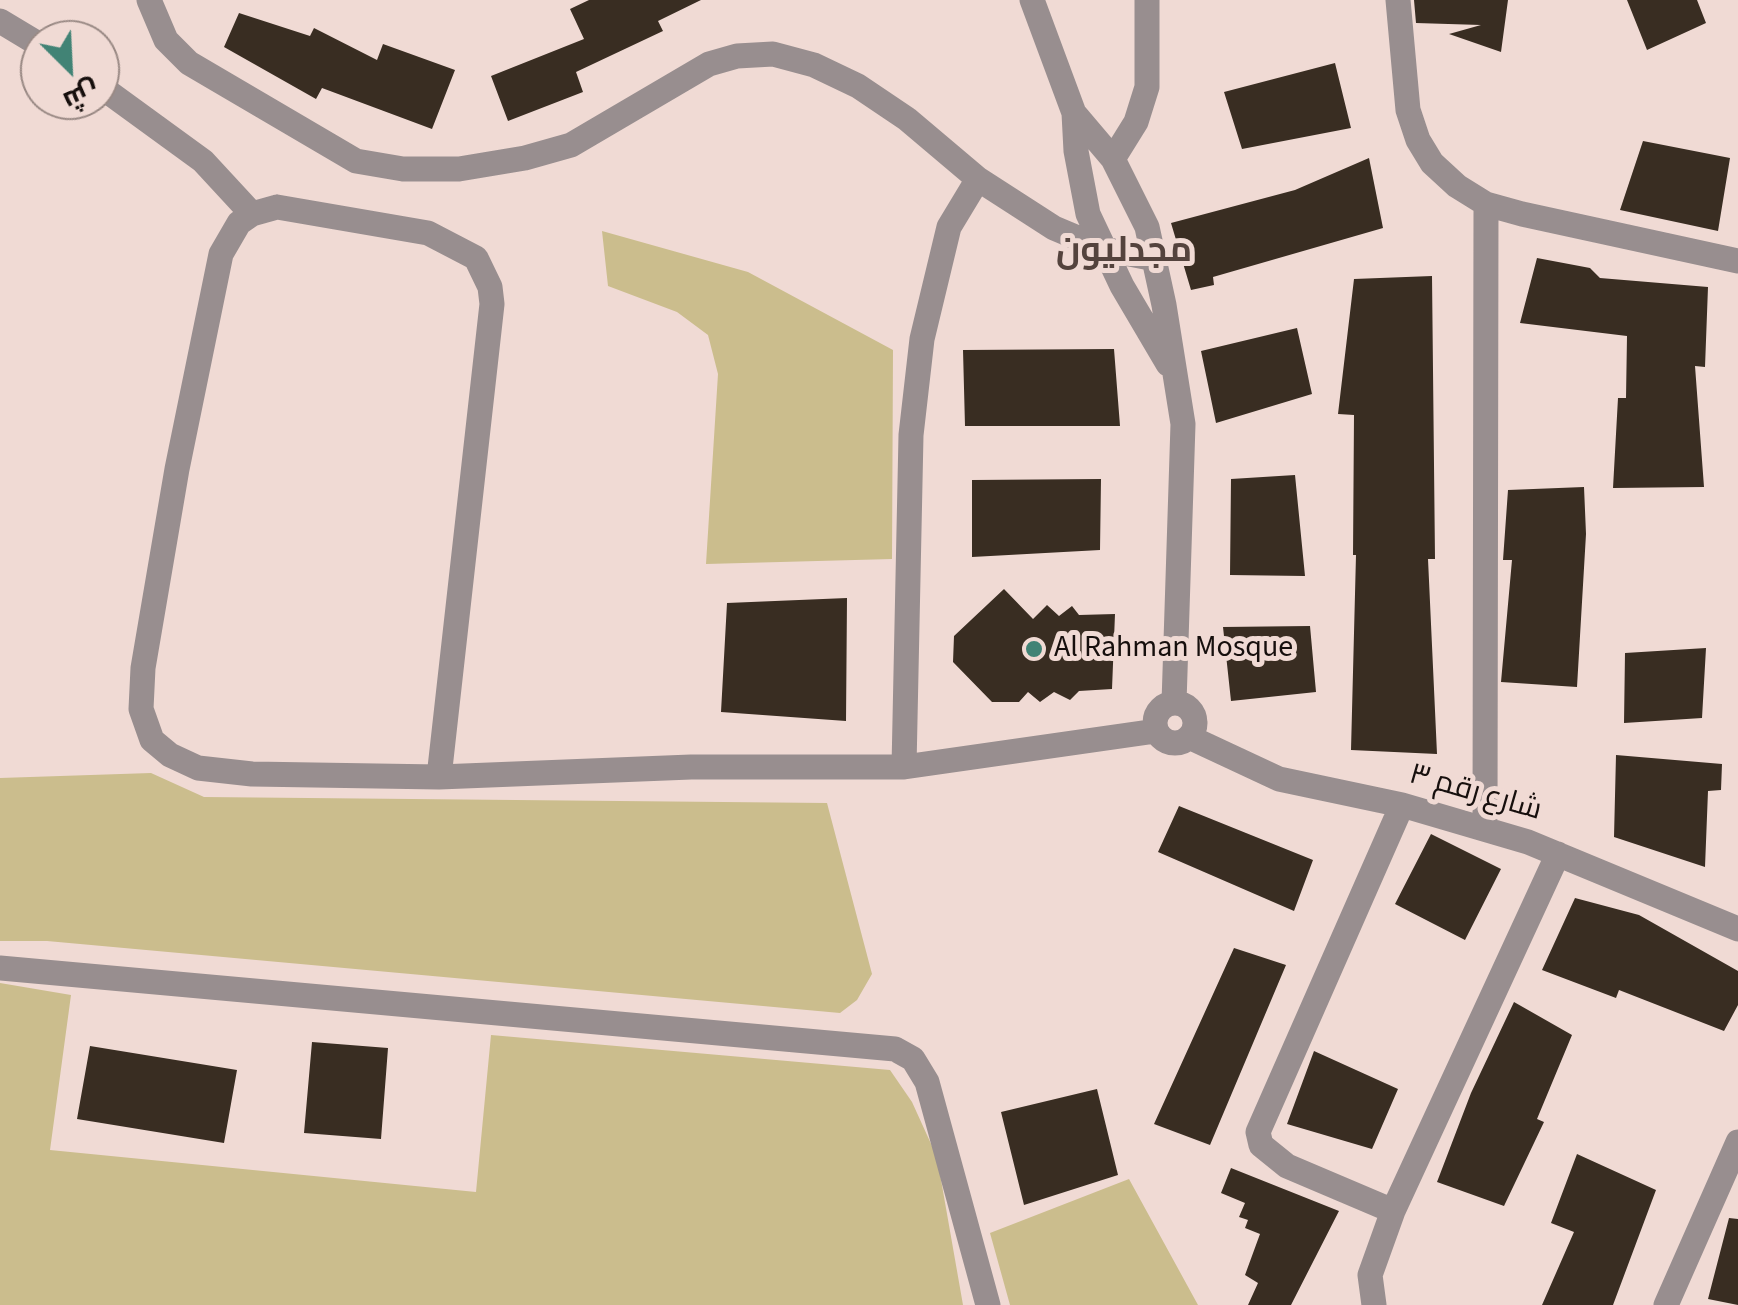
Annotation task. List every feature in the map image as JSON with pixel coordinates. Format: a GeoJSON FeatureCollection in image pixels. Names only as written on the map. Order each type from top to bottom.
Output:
{"type":"FeatureCollection","features":[{"type":"Feature","properties":{"kind":"street"},"geometry":{"type":"LineString","coordinates":[[149,0],[166,40],[189,63],[356,161],[404,169],[459,170],[525,158],[570,145],[709,64],[737,56],[773,54],[814,65],[858,86],[907,119],[978,180],[1054,228],[1104,249],[1155,259]]}},
{"type":"Feature","properties":{"kind":"street"},"geometry":{"type":"LineString","coordinates":[[1032,0],[1074,113],[1080,180],[1088,214],[1174,373]]}},
{"type":"Feature","properties":{"kind":"street"},"geometry":{"type":"LineString","coordinates":[[1113,159],[1136,122],[1147,87],[1147,0]]}},
{"type":"Feature","properties":{"kind":"street"},"geometry":{"type":"LineString","coordinates":[[1398,0],[1408,110],[1418,140],[1432,163],[1486,204],[1738,261]]}},
{"type":"Feature","properties":{"kind":"street"},"geometry":{"type":"LineString","coordinates":[[120,101],[203,161],[252,214]]}},
{"type":"Feature","properties":{"kind":"street"},"geometry":{"type":"LineString","coordinates":[[1074,113],[1113,159],[1147,227],[1184,424],[1174,703]]}},
{"type":"Feature","properties":{"kind":"street"},"geometry":{"type":"LineString","coordinates":[[904,767],[910,436],[922,338],[949,227],[978,180]]}},
{"type":"Feature","properties":{"kind":"street"},"geometry":{"type":"LineString","coordinates":[[1484,828],[1486,204]]}},
{"type":"Feature","properties":{"kind":"street"},"geometry":{"type":"LineString","coordinates":[[439,777],[492,304],[485,271],[466,250],[428,233],[289,208],[252,214],[239,223],[221,254],[167,524],[143,668],[141,709],[152,740],[170,756],[198,768],[252,774],[439,777],[691,767],[904,767],[1156,731],[1158,713],[1174,703]]}},
{"type":"Feature","properties":{"kind":"street"},"geometry":{"type":"LineString","coordinates":[[1174,703],[1192,712],[1195,725],[1189,737]]}},
{"type":"Feature","properties":{"kind":"street","name":"شارع رقم ٣"},"geometry":{"type":"LineString","coordinates":[[1156,731],[1171,743],[1189,737],[1279,780],[1484,828],[1738,928]]}},
{"type":"Feature","properties":{"kind":"street"},"geometry":{"type":"LineString","coordinates":[[1393,1211],[1287,1166],[1261,1144],[1258,1132],[1402,806]]}},
{"type":"Feature","properties":{"kind":"street"},"geometry":{"type":"LineString","coordinates":[[1374,1305],[1370,1274],[1393,1211],[1558,854]]}},
{"type":"Feature","properties":{"kind":"street"},"geometry":{"type":"LineString","coordinates":[[0,968],[895,1048],[913,1059],[927,1082],[988,1305]]}},
{"type":"Feature","properties":{"kind":"street"},"geometry":{"type":"LineString","coordinates":[[1666,1305],[1738,1142]]}},
{"type":"Feature","properties":{"kind":"shaded area"},"geometry":{"type":"Polygon","coordinates":[[[602,231],[748,272],[893,350],[892,559],[706,564],[718,374],[708,335],[677,312],[608,286],[602,231]]]}},
{"type":"Feature","properties":{"kind":"shaded area"},"geometry":{"type":"Polygon","coordinates":[[[151,773],[204,797],[827,803],[872,974],[857,1000],[840,1013],[47,941],[0,941],[0,778],[151,773]]]}},
{"type":"Feature","properties":{"kind":"shaded area"},"geometry":{"type":"Polygon","coordinates":[[[0,983],[71,995],[50,1150],[476,1192],[491,1035],[890,1070],[912,1102],[937,1157],[963,1305],[0,1305],[0,983]]]}},
{"type":"Feature","properties":{"kind":"shaded area"},"geometry":{"type":"Polygon","coordinates":[[[1129,1179],[1198,1305],[1010,1305],[990,1233],[1129,1179]]]}},
{"type":"Feature","properties":{"kind":"building"},"geometry":{"type":"Polygon","coordinates":[[[589,0],[701,0],[658,21],[663,31],[576,72],[583,92],[508,121],[491,76],[584,39],[570,9],[589,0]]]}},
{"type":"Feature","properties":{"kind":"building"},"geometry":{"type":"Polygon","coordinates":[[[1414,0],[1508,0],[1501,52],[1449,34],[1481,25],[1416,23],[1414,0]]]}},
{"type":"Feature","properties":{"kind":"building"},"geometry":{"type":"Polygon","coordinates":[[[1627,0],[1697,0],[1706,23],[1647,50],[1627,0]]]}},
{"type":"Feature","properties":{"kind":"building"},"geometry":{"type":"Polygon","coordinates":[[[239,13],[310,36],[314,28],[377,60],[383,44],[455,70],[432,129],[322,88],[316,99],[224,47],[239,13]]]}},
{"type":"Feature","properties":{"kind":"building"},"geometry":{"type":"Polygon","coordinates":[[[1335,63],[1351,128],[1242,149],[1224,92],[1335,63]]]}},
{"type":"Feature","properties":{"kind":"building"},"geometry":{"type":"Polygon","coordinates":[[[1643,141],[1730,158],[1718,231],[1620,210],[1643,141]]]}},
{"type":"Feature","properties":{"kind":"building"},"geometry":{"type":"Polygon","coordinates":[[[1369,158],[1383,228],[1213,277],[1214,285],[1191,290],[1171,223],[1295,190],[1369,158]]]}},
{"type":"Feature","properties":{"kind":"building"},"geometry":{"type":"Polygon","coordinates":[[[1537,258],[1590,268],[1600,278],[1708,287],[1705,367],[1695,366],[1704,487],[1613,488],[1618,398],[1626,398],[1627,336],[1520,323],[1537,258]]]}},
{"type":"Feature","properties":{"kind":"building"},"geometry":{"type":"Polygon","coordinates":[[[1432,276],[1435,559],[1428,559],[1437,754],[1351,750],[1356,555],[1354,415],[1338,414],[1354,279],[1432,276]]]}},
{"type":"Feature","properties":{"kind":"building"},"geometry":{"type":"Polygon","coordinates":[[[1297,328],[1312,394],[1216,423],[1201,351],[1297,328]]]}},
{"type":"Feature","properties":{"kind":"building"},"geometry":{"type":"Polygon","coordinates":[[[1114,349],[1120,426],[965,426],[963,350],[1114,349]]]}},
{"type":"Feature","properties":{"kind":"building"},"geometry":{"type":"Polygon","coordinates":[[[1295,475],[1305,576],[1230,575],[1231,479],[1295,475]]]}},
{"type":"Feature","properties":{"kind":"building"},"geometry":{"type":"Polygon","coordinates":[[[1101,479],[1100,550],[972,557],[972,480],[1101,479]]]}},
{"type":"Feature","properties":{"kind":"building"},"geometry":{"type":"Polygon","coordinates":[[[1584,487],[1586,534],[1577,687],[1501,682],[1512,560],[1503,560],[1508,490],[1584,487]]]}},
{"type":"Feature","properties":{"kind":"building","name":"Al Rahman Mosque"},"geometry":{"type":"Polygon","coordinates":[[[1004,589],[1033,619],[1047,605],[1059,616],[1072,606],[1079,615],[1115,614],[1112,689],[1079,691],[1070,700],[1054,692],[1040,702],[1028,692],[1019,702],[992,702],[953,662],[954,636],[1004,589]]]}},
{"type":"Feature","properties":{"kind":"building"},"geometry":{"type":"Polygon","coordinates":[[[847,598],[846,721],[721,712],[727,603],[847,598]]]}},
{"type":"Feature","properties":{"kind":"building"},"geometry":{"type":"Polygon","coordinates":[[[1310,626],[1316,692],[1231,701],[1223,627],[1310,626]]]}},
{"type":"Feature","properties":{"kind":"building"},"geometry":{"type":"Polygon","coordinates":[[[1706,648],[1702,718],[1624,723],[1625,653],[1706,648]]]}},
{"type":"Feature","properties":{"kind":"building"},"geometry":{"type":"Polygon","coordinates":[[[1616,755],[1722,764],[1721,790],[1708,791],[1705,867],[1614,837],[1616,755]]]}},
{"type":"Feature","properties":{"kind":"building"},"geometry":{"type":"Polygon","coordinates":[[[1179,806],[1313,860],[1294,911],[1158,852],[1179,806]]]}},
{"type":"Feature","properties":{"kind":"building"},"geometry":{"type":"Polygon","coordinates":[[[1431,834],[1501,869],[1465,940],[1395,904],[1431,834]]]}},
{"type":"Feature","properties":{"kind":"building"},"geometry":{"type":"Polygon","coordinates":[[[1575,898],[1639,915],[1738,971],[1738,1005],[1724,1031],[1619,990],[1616,998],[1542,970],[1575,898]]]}},
{"type":"Feature","properties":{"kind":"building"},"geometry":{"type":"Polygon","coordinates":[[[1234,948],[1286,965],[1210,1145],[1154,1124],[1234,948]]]}},
{"type":"Feature","properties":{"kind":"building"},"geometry":{"type":"Polygon","coordinates":[[[1514,1002],[1572,1035],[1537,1119],[1544,1122],[1504,1206],[1437,1182],[1471,1093],[1514,1002]]]}},
{"type":"Feature","properties":{"kind":"building"},"geometry":{"type":"Polygon","coordinates":[[[312,1042],[388,1048],[381,1139],[304,1133],[312,1042]]]}},
{"type":"Feature","properties":{"kind":"building"},"geometry":{"type":"Polygon","coordinates":[[[90,1046],[237,1070],[224,1143],[77,1119],[90,1046]]]}},
{"type":"Feature","properties":{"kind":"building"},"geometry":{"type":"Polygon","coordinates":[[[1314,1051],[1398,1089],[1372,1149],[1287,1124],[1314,1051]]]}},
{"type":"Feature","properties":{"kind":"building"},"geometry":{"type":"Polygon","coordinates":[[[1097,1089],[1118,1175],[1024,1205],[1001,1112],[1097,1089]]]}},
{"type":"Feature","properties":{"kind":"building"},"geometry":{"type":"Polygon","coordinates":[[[1577,1154],[1656,1190],[1613,1305],[1542,1305],[1574,1232],[1551,1223],[1577,1154]]]}},
{"type":"Feature","properties":{"kind":"building"},"geometry":{"type":"Polygon","coordinates":[[[1231,1168],[1339,1211],[1291,1305],[1248,1305],[1258,1283],[1245,1275],[1260,1234],[1245,1228],[1248,1220],[1239,1217],[1245,1203],[1221,1193],[1231,1168]]]}},
{"type":"Feature","properties":{"kind":"building"},"geometry":{"type":"Polygon","coordinates":[[[1729,1218],[1738,1219],[1738,1305],[1708,1299],[1729,1218]]]}},
{"type":"Feature","properties":{"kind":"place","name":"Al Rahman Mosque"},"geometry":{"type":"Point","coordinates":[1034,649]}},
{"type":"Feature","properties":{"kind":"district","name":"مجدليون"},"geometry":{"type":"Point","coordinates":[1124,253]}}]}
